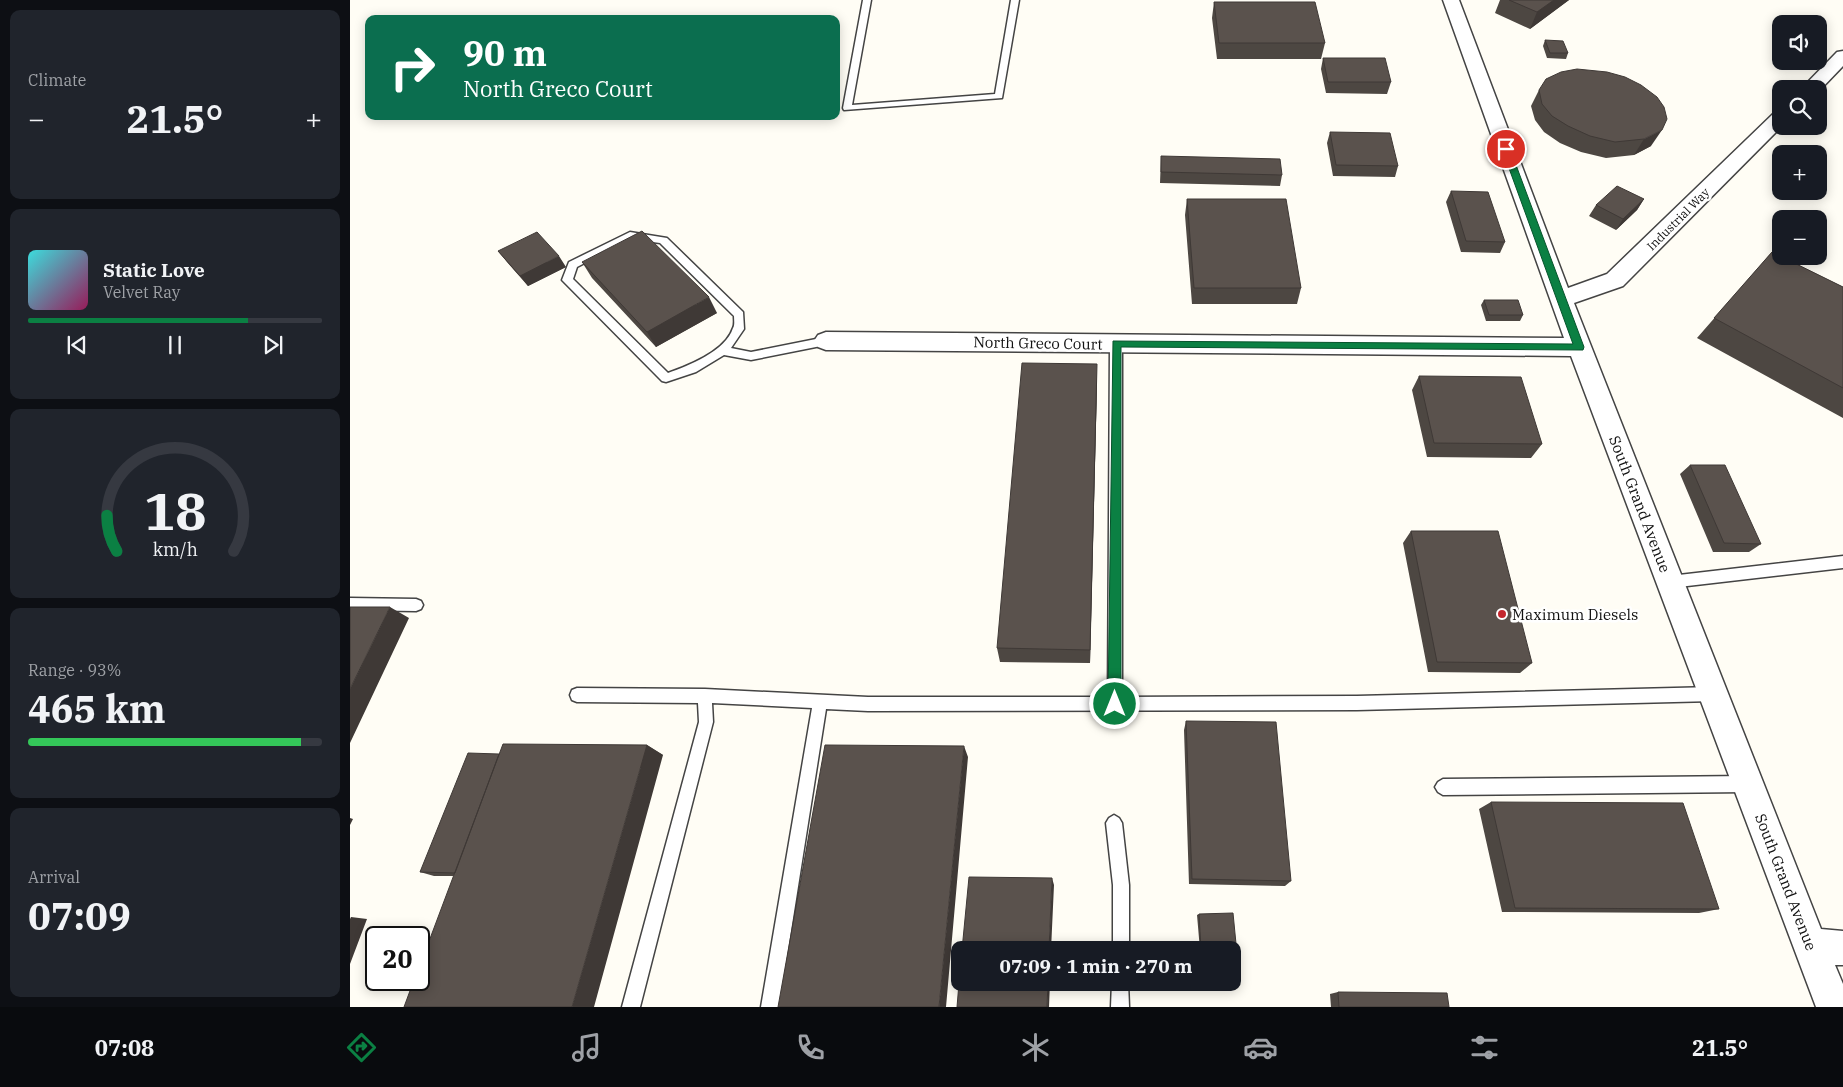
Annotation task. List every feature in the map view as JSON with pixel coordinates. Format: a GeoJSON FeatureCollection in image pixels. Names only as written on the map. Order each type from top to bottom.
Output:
{"type":"FeatureCollection","features":[{"type":"Feature","properties":{"kind":"street","name":"South Grand Avenue"},"geometry":{"type":"LineString","coordinates":[[1451,0],[1579,347],[1748,784],[1827,947],[1834,1007]]}},
{"type":"Feature","properties":{"kind":"street"},"geometry":{"type":"LineString","coordinates":[[1819,80],[1843,56]]}},
{"type":"Feature","properties":{"kind":"street","name":"Industrial Way"},"geometry":{"type":"LineString","coordinates":[[1561,299],[1616,280],[1772,126]]}},
{"type":"Feature","properties":{"kind":"street","name":"North Greco Court"},"geometry":{"type":"LineString","coordinates":[[826,341],[1579,347]]}},
{"type":"Feature","properties":{"kind":"lane"},"geometry":{"type":"LineString","coordinates":[[867,0],[847,108],[999,96],[1015,0]]}},
{"type":"Feature","properties":{"kind":"lane"},"geometry":{"type":"LineString","coordinates":[[723,351],[739,330],[739,315],[663,240],[630,235],[573,265],[567,280],[666,378],[692,369],[723,351],[751,356],[826,341]]}},
{"type":"Feature","properties":{"kind":"lane"},"geometry":{"type":"LineString","coordinates":[[1115,704],[1116,343]]}},
{"type":"Feature","properties":{"kind":"lane"},"geometry":{"type":"LineString","coordinates":[[1670,582],[1843,562]]}},
{"type":"Feature","properties":{"kind":"lane"},"geometry":{"type":"LineString","coordinates":[[350,604],[416,605]]}},
{"type":"Feature","properties":{"kind":"lane"},"geometry":{"type":"LineString","coordinates":[[577,695],[705,696],[868,704],[1115,704],[1357,703],[1714,694]]}},
{"type":"Feature","properties":{"kind":"lane"},"geometry":{"type":"LineString","coordinates":[[631,1007],[706,722],[705,696]]}},
{"type":"Feature","properties":{"kind":"lane"},"geometry":{"type":"LineString","coordinates":[[770,1007],[820,702]]}},
{"type":"Feature","properties":{"kind":"lane"},"geometry":{"type":"LineString","coordinates":[[1443,788],[1748,784]]}},
{"type":"Feature","properties":{"kind":"lane"},"geometry":{"type":"LineString","coordinates":[[1114,823],[1121,885],[1120,941]]}},
{"type":"Feature","properties":{"kind":"lane"},"geometry":{"type":"LineString","coordinates":[[1120,991],[1120,1007]]}},
{"type":"Feature","properties":{"kind":"building"},"geometry":{"type":"Polygon","coordinates":[[[1509,0],[1554,0],[1537,12],[1509,0]]]}},
{"type":"Feature","properties":{"kind":"building"},"geometry":{"type":"Polygon","coordinates":[[[1214,2],[1315,2],[1325,43],[1219,43],[1214,2]]]}},
{"type":"Feature","properties":{"kind":"building"},"geometry":{"type":"Polygon","coordinates":[[[1545,40],[1563,41],[1568,53],[1550,53],[1545,40]]]}},
{"type":"Feature","properties":{"kind":"building"},"geometry":{"type":"Polygon","coordinates":[[[1323,58],[1385,58],[1391,82],[1328,82],[1323,58]]]}},
{"type":"Feature","properties":{"kind":"building"},"geometry":{"type":"Polygon","coordinates":[[[1577,69],[1607,72],[1625,77],[1641,85],[1657,97],[1664,107],[1667,119],[1662,130],[1644,139],[1615,142],[1590,136],[1552,116],[1542,104],[1539,90],[1546,79],[1561,72],[1577,69]]]}},
{"type":"Feature","properties":{"kind":"building"},"geometry":{"type":"Polygon","coordinates":[[[1330,132],[1390,133],[1398,166],[1336,165],[1330,132]]]}},
{"type":"Feature","properties":{"kind":"building"},"geometry":{"type":"Polygon","coordinates":[[[1161,156],[1280,159],[1282,175],[1161,172],[1161,156]]]}},
{"type":"Feature","properties":{"kind":"building"},"geometry":{"type":"Polygon","coordinates":[[[1617,186],[1644,199],[1623,219],[1596,205],[1617,186]]]}},
{"type":"Feature","properties":{"kind":"building"},"geometry":{"type":"Polygon","coordinates":[[[1451,191],[1488,192],[1505,242],[1466,241],[1451,191]]]}},
{"type":"Feature","properties":{"kind":"building"},"geometry":{"type":"Polygon","coordinates":[[[1187,199],[1286,199],[1301,288],[1194,288],[1187,199]]]}},
{"type":"Feature","properties":{"kind":"building"},"geometry":{"type":"Polygon","coordinates":[[[642,231],[709,297],[647,332],[582,262],[642,231]]]}},
{"type":"Feature","properties":{"kind":"building"},"geometry":{"type":"Polygon","coordinates":[[[537,232],[559,256],[520,276],[498,251],[537,232]]]}},
{"type":"Feature","properties":{"kind":"building"},"geometry":{"type":"Polygon","coordinates":[[[1772,252],[1772,265],[1798,265],[1843,287],[1843,388],[1714,318],[1772,252]]]}},
{"type":"Feature","properties":{"kind":"building"},"geometry":{"type":"Polygon","coordinates":[[[1484,300],[1518,300],[1523,315],[1489,315],[1484,300]]]}},
{"type":"Feature","properties":{"kind":"building"},"geometry":{"type":"Polygon","coordinates":[[[1022,363],[1097,364],[1090,650],[997,648],[1022,363]]]}},
{"type":"Feature","properties":{"kind":"building"},"geometry":{"type":"Polygon","coordinates":[[[1419,376],[1521,377],[1542,444],[1434,443],[1419,376]]]}},
{"type":"Feature","properties":{"kind":"building"},"geometry":{"type":"Polygon","coordinates":[[[1690,465],[1725,465],[1761,544],[1724,543],[1690,465]]]}},
{"type":"Feature","properties":{"kind":"building"},"geometry":{"type":"Polygon","coordinates":[[[1411,531],[1498,531],[1532,663],[1437,662],[1411,531]]]}},
{"type":"Feature","properties":{"kind":"building"},"geometry":{"type":"Polygon","coordinates":[[[350,607],[390,607],[350,689],[350,607]]]}},
{"type":"Feature","properties":{"kind":"building"},"geometry":{"type":"Polygon","coordinates":[[[1186,721],[1276,722],[1291,881],[1192,879],[1186,721]]]}},
{"type":"Feature","properties":{"kind":"building"},"geometry":{"type":"Polygon","coordinates":[[[503,744],[647,745],[572,1007],[404,1007],[410,991],[430,991],[430,939],[503,744]]]}},
{"type":"Feature","properties":{"kind":"building"},"geometry":{"type":"Polygon","coordinates":[[[825,745],[964,746],[939,1007],[778,1007],[825,745]]]}},
{"type":"Feature","properties":{"kind":"building"},"geometry":{"type":"Polygon","coordinates":[[[468,753],[499,754],[455,873],[420,872],[468,753]]]}},
{"type":"Feature","properties":{"kind":"building"},"geometry":{"type":"Polygon","coordinates":[[[1491,802],[1683,803],[1719,909],[1515,908],[1491,802]]]}},
{"type":"Feature","properties":{"kind":"building"},"geometry":{"type":"Polygon","coordinates":[[[969,877],[1052,878],[1049,941],[963,941],[969,877]]]}},
{"type":"Feature","properties":{"kind":"building"},"geometry":{"type":"Polygon","coordinates":[[[1233,913],[1236,941],[1200,941],[1199,914],[1233,913]]]}},
{"type":"Feature","properties":{"kind":"building"},"geometry":{"type":"Polygon","coordinates":[[[958,991],[1048,991],[1047,1007],[957,1007],[958,991]]]}},
{"type":"Feature","properties":{"kind":"building"},"geometry":{"type":"Polygon","coordinates":[[[1338,992],[1447,993],[1449,1007],[1339,1007],[1338,992]]]}},
{"type":"Feature","properties":{"kind":"place","name":"Maximum Diesels"},"geometry":{"type":"Point","coordinates":[1502,614]}},
{"type":"Feature","properties":{"kind":"route"},"geometry":{"type":"LineString","coordinates":[[1115,704],[1116,343],[1579,347],[1506,149]]}}]}
